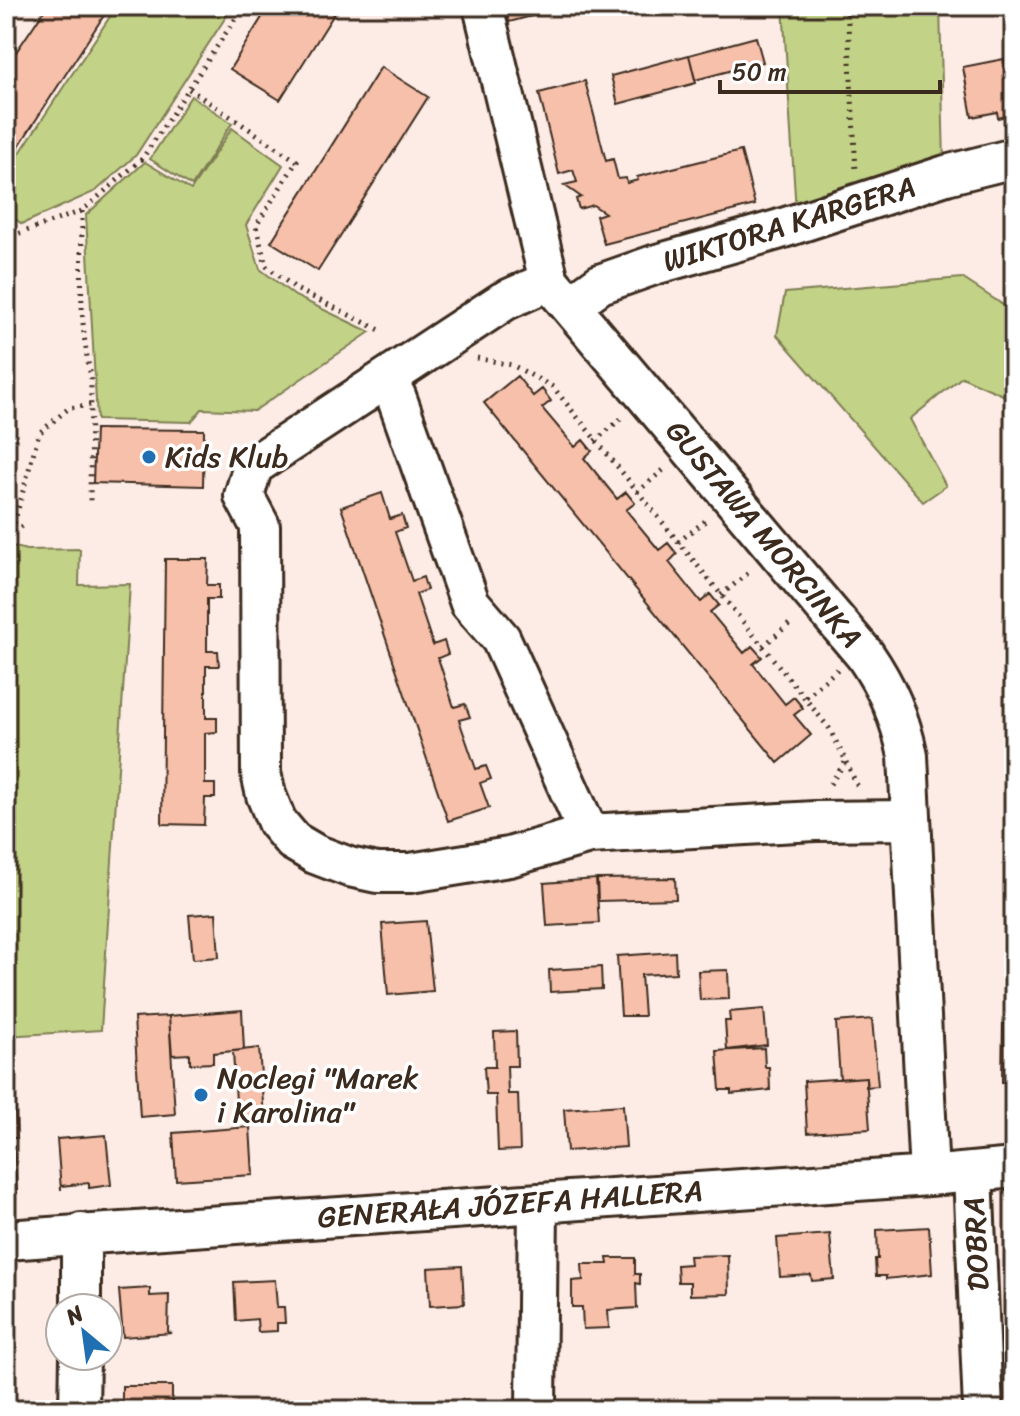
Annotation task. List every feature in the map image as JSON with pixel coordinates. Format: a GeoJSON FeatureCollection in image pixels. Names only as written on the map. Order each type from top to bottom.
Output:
{"type":"FeatureCollection","features":[{"type":"Feature","properties":{"kind":"street","name":"GUSTAWA MORCINKA"},"geometry":{"type":"LineString","coordinates":[[483,6],[560,293],[865,655],[892,700],[908,756],[929,1176]]}},
{"type":"Feature","properties":{"kind":"street","name":"WIKTORA KARGERA"},"geometry":{"type":"LineString","coordinates":[[560,293],[600,284],[946,175],[1014,158]]}},
{"type":"Feature","properties":{"kind":"street"},"geometry":{"type":"LineString","coordinates":[[560,293],[504,301],[253,466],[244,496],[260,526],[261,773],[277,822],[293,841],[315,854],[349,867],[377,873],[410,873],[509,857],[589,834],[815,821],[909,820]]}},
{"type":"Feature","properties":{"kind":"street"},"geometry":{"type":"LineString","coordinates":[[384,381],[396,396],[470,603],[501,639],[589,834]]}},
{"type":"Feature","properties":{"kind":"street","name":"GENERAŁA JÓZEFA HALLERA"},"geometry":{"type":"LineString","coordinates":[[6,1240],[1014,1168]]}},
{"type":"Feature","properties":{"kind":"street","name":"DOBRA"},"geometry":{"type":"LineString","coordinates":[[973,1173],[983,1410]]}},
{"type":"Feature","properties":{"kind":"street"},"geometry":{"type":"LineString","coordinates":[[536,1410],[538,1203]]}},
{"type":"Feature","properties":{"kind":"street"},"geometry":{"type":"LineString","coordinates":[[81,1233],[81,1292]]}},
{"type":"Feature","properties":{"kind":"street"},"geometry":{"type":"LineString","coordinates":[[79,1410],[80,1372]]}},
{"type":"Feature","properties":{"kind":"path"},"geometry":{"type":"LineString","coordinates":[[6,26],[20,6]]}},
{"type":"Feature","properties":{"kind":"path"},"geometry":{"type":"LineString","coordinates":[[6,228],[15,235],[82,211],[142,159],[244,6]]}},
{"type":"Feature","properties":{"kind":"path"},"geometry":{"type":"LineString","coordinates":[[847,6],[858,204]]}},
{"type":"Feature","properties":{"kind":"path"},"geometry":{"type":"LineString","coordinates":[[189,89],[297,161],[256,226],[266,266],[298,290],[380,330]]}},
{"type":"Feature","properties":{"kind":"path"},"geometry":{"type":"LineString","coordinates":[[82,211],[82,307],[91,376],[90,504]]}},
{"type":"Feature","properties":{"kind":"path"},"geometry":{"type":"LineString","coordinates":[[471,357],[512,365],[553,387],[829,728],[846,761],[816,805],[815,821]]}},
{"type":"Feature","properties":{"kind":"path"},"geometry":{"type":"LineString","coordinates":[[9,532],[39,433],[69,408],[91,405]]}},
{"type":"Feature","properties":{"kind":"path"},"geometry":{"type":"LineString","coordinates":[[595,441],[633,409]]}},
{"type":"Feature","properties":{"kind":"path"},"geometry":{"type":"LineString","coordinates":[[637,492],[676,460]]}},
{"type":"Feature","properties":{"kind":"path"},"geometry":{"type":"LineString","coordinates":[[678,542],[718,510]]}},
{"type":"Feature","properties":{"kind":"path"},"geometry":{"type":"LineString","coordinates":[[9,532],[26,525]]}},
{"type":"Feature","properties":{"kind":"path"},"geometry":{"type":"LineString","coordinates":[[721,595],[762,562]]}},
{"type":"Feature","properties":{"kind":"path"},"geometry":{"type":"LineString","coordinates":[[763,646],[804,613]]}},
{"type":"Feature","properties":{"kind":"path"},"geometry":{"type":"LineString","coordinates":[[806,697],[845,662]]}},
{"type":"Feature","properties":{"kind":"green space"},"geometry":{"type":"Polygon","coordinates":[[[117,6],[233,6],[136,155],[96,191],[22,224],[6,212],[6,174],[117,6]]]}},
{"type":"Feature","properties":{"kind":"green space"},"geometry":{"type":"Polygon","coordinates":[[[783,6],[940,6],[944,162],[796,212],[783,6]]]}},
{"type":"Feature","properties":{"kind":"green space"},"geometry":{"type":"Polygon","coordinates":[[[191,96],[232,123],[192,186],[150,159],[191,96]]]}},
{"type":"Feature","properties":{"kind":"green space"},"geometry":{"type":"Polygon","coordinates":[[[232,128],[283,165],[246,225],[260,269],[295,296],[370,332],[254,411],[202,409],[191,422],[97,420],[86,215],[145,162],[191,190],[232,128]]]}},
{"type":"Feature","properties":{"kind":"green space"},"geometry":{"type":"Polygon","coordinates":[[[962,278],[1014,312],[1014,400],[962,377],[910,419],[946,486],[923,502],[777,335],[785,293],[962,278]]]}},
{"type":"Feature","properties":{"kind":"green space"},"geometry":{"type":"Polygon","coordinates":[[[6,544],[26,550],[80,549],[79,585],[130,584],[101,1030],[6,1036],[6,544]]]}},
{"type":"Feature","properties":{"kind":"building"},"geometry":{"type":"Polygon","coordinates":[[[47,6],[110,6],[6,166],[6,67],[47,6]]]}},
{"type":"Feature","properties":{"kind":"building"},"geometry":{"type":"Polygon","coordinates":[[[269,6],[339,6],[280,100],[230,69],[269,6]]]}},
{"type":"Feature","properties":{"kind":"building"},"geometry":{"type":"Polygon","coordinates":[[[505,6],[570,6],[509,22],[505,6]]]}},
{"type":"Feature","properties":{"kind":"building"},"geometry":{"type":"Polygon","coordinates":[[[756,37],[763,62],[695,80],[689,55],[756,37]]]}},
{"type":"Feature","properties":{"kind":"building"},"geometry":{"type":"Polygon","coordinates":[[[689,55],[696,83],[618,104],[611,76],[689,55]]]}},
{"type":"Feature","properties":{"kind":"building"},"geometry":{"type":"Polygon","coordinates":[[[1004,59],[1014,114],[998,118],[997,112],[972,117],[963,67],[1004,59]]]}},
{"type":"Feature","properties":{"kind":"building"},"geometry":{"type":"Polygon","coordinates":[[[381,67],[428,97],[318,271],[271,242],[381,67]]]}},
{"type":"Feature","properties":{"kind":"building"},"geometry":{"type":"Polygon","coordinates":[[[585,81],[606,161],[613,159],[618,179],[626,178],[627,183],[638,180],[637,177],[741,151],[755,205],[604,244],[596,216],[605,213],[593,205],[579,209],[576,199],[581,197],[564,185],[577,182],[573,170],[559,174],[539,93],[585,81]]]}},
{"type":"Feature","properties":{"kind":"building"},"geometry":{"type":"Polygon","coordinates":[[[517,376],[533,396],[542,389],[551,401],[542,408],[575,447],[583,440],[592,451],[584,458],[617,499],[626,492],[635,503],[626,510],[659,550],[668,543],[677,554],[669,562],[701,602],[710,594],[719,605],[710,612],[744,653],[752,646],[762,657],[753,664],[785,704],[794,697],[803,708],[794,715],[811,735],[778,763],[484,403],[517,376]]]}},
{"type":"Feature","properties":{"kind":"building","name":"Kids Klub"},"geometry":{"type":"Polygon","coordinates":[[[95,429],[204,430],[203,486],[93,483],[95,429]]]}},
{"type":"Feature","properties":{"kind":"building"},"geometry":{"type":"Polygon","coordinates":[[[382,493],[390,519],[402,515],[406,528],[395,532],[412,581],[423,577],[427,590],[416,594],[433,645],[444,641],[448,654],[438,658],[454,707],[465,704],[470,717],[459,720],[476,769],[486,766],[491,779],[480,783],[489,808],[448,821],[341,507],[382,493]]]}},
{"type":"Feature","properties":{"kind":"building"},"geometry":{"type":"Polygon","coordinates":[[[165,559],[208,559],[207,585],[219,585],[219,599],[207,599],[207,651],[218,651],[219,666],[206,666],[206,718],[217,718],[217,732],[205,733],[205,784],[215,784],[215,798],[205,798],[204,825],[162,824],[165,559]]]}},
{"type":"Feature","properties":{"kind":"building"},"geometry":{"type":"Polygon","coordinates":[[[675,878],[676,899],[598,901],[597,879],[675,878]]]}},
{"type":"Feature","properties":{"kind":"building"},"geometry":{"type":"Polygon","coordinates":[[[596,879],[599,923],[547,926],[544,883],[596,879]]]}},
{"type":"Feature","properties":{"kind":"building"},"geometry":{"type":"Polygon","coordinates":[[[216,913],[219,957],[193,959],[189,915],[216,913]]]}},
{"type":"Feature","properties":{"kind":"building"},"geometry":{"type":"Polygon","coordinates":[[[426,921],[433,991],[388,995],[382,924],[426,921]]]}},
{"type":"Feature","properties":{"kind":"building"},"geometry":{"type":"Polygon","coordinates":[[[675,952],[676,973],[641,975],[644,1016],[621,1016],[617,956],[675,952]]]}},
{"type":"Feature","properties":{"kind":"building"},"geometry":{"type":"Polygon","coordinates":[[[601,967],[602,989],[550,992],[549,970],[601,967]]]}},
{"type":"Feature","properties":{"kind":"building"},"geometry":{"type":"Polygon","coordinates":[[[728,970],[729,999],[700,1000],[698,971],[728,970]]]}},
{"type":"Feature","properties":{"kind":"building"},"geometry":{"type":"Polygon","coordinates":[[[764,1009],[767,1045],[727,1050],[725,1021],[730,1021],[729,1012],[764,1009]]]}},
{"type":"Feature","properties":{"kind":"building"},"geometry":{"type":"Polygon","coordinates":[[[242,1010],[244,1050],[213,1053],[213,1063],[190,1064],[190,1054],[172,1055],[169,1016],[242,1010]]]}},
{"type":"Feature","properties":{"kind":"building"},"geometry":{"type":"Polygon","coordinates":[[[169,1016],[175,1114],[140,1117],[134,1018],[169,1016]]]}},
{"type":"Feature","properties":{"kind":"building"},"geometry":{"type":"Polygon","coordinates":[[[872,1019],[878,1086],[866,1087],[866,1077],[840,1079],[836,1022],[872,1019]]]}},
{"type":"Feature","properties":{"kind":"building"},"geometry":{"type":"Polygon","coordinates":[[[1003,1024],[1014,1024],[1014,1082],[1002,1082],[1003,1024]]]}},
{"type":"Feature","properties":{"kind":"building"},"geometry":{"type":"Polygon","coordinates":[[[516,1031],[517,1066],[507,1066],[508,1094],[518,1094],[520,1150],[498,1151],[496,1095],[486,1095],[484,1067],[495,1067],[494,1032],[516,1031]]]}},
{"type":"Feature","properties":{"kind":"building"},"geometry":{"type":"Polygon","coordinates":[[[259,1048],[264,1117],[237,1119],[233,1051],[259,1048]]]}},
{"type":"Feature","properties":{"kind":"building"},"geometry":{"type":"Polygon","coordinates":[[[764,1048],[770,1090],[731,1094],[731,1090],[720,1090],[717,1051],[764,1048]]]}},
{"type":"Feature","properties":{"kind":"building"},"geometry":{"type":"Polygon","coordinates":[[[866,1077],[870,1129],[807,1133],[804,1081],[866,1077]]]}},
{"type":"Feature","properties":{"kind":"building"},"geometry":{"type":"Polygon","coordinates":[[[14,1099],[17,1138],[6,1138],[6,1100],[14,1099]]]}},
{"type":"Feature","properties":{"kind":"building"},"geometry":{"type":"Polygon","coordinates":[[[623,1105],[626,1147],[567,1151],[564,1109],[623,1105]]]}},
{"type":"Feature","properties":{"kind":"building"},"geometry":{"type":"Polygon","coordinates":[[[250,1127],[253,1175],[176,1180],[173,1133],[250,1127]]]}},
{"type":"Feature","properties":{"kind":"building"},"geometry":{"type":"Polygon","coordinates":[[[106,1135],[111,1185],[89,1188],[89,1183],[61,1186],[61,1190],[57,1139],[106,1135]]]}},
{"type":"Feature","properties":{"kind":"building"},"geometry":{"type":"Polygon","coordinates":[[[14,1146],[17,1193],[6,1194],[6,1147],[14,1146]]]}},
{"type":"Feature","properties":{"kind":"building"},"geometry":{"type":"Polygon","coordinates":[[[929,1227],[932,1274],[886,1279],[886,1276],[876,1276],[877,1230],[929,1227]]]}},
{"type":"Feature","properties":{"kind":"building"},"geometry":{"type":"Polygon","coordinates":[[[830,1234],[834,1279],[812,1281],[811,1275],[780,1277],[777,1238],[830,1234]]]}},
{"type":"Feature","properties":{"kind":"building"},"geometry":{"type":"Polygon","coordinates":[[[728,1255],[729,1294],[690,1295],[690,1282],[678,1282],[677,1265],[690,1264],[689,1256],[728,1255]]]}},
{"type":"Feature","properties":{"kind":"building"},"geometry":{"type":"Polygon","coordinates":[[[607,1258],[635,1258],[635,1274],[640,1274],[640,1284],[636,1283],[637,1308],[608,1310],[609,1328],[583,1329],[582,1307],[572,1307],[572,1281],[583,1280],[582,1264],[608,1264],[607,1258]]]}},
{"type":"Feature","properties":{"kind":"building"},"geometry":{"type":"Polygon","coordinates":[[[462,1266],[464,1304],[430,1306],[428,1268],[462,1266]]]}},
{"type":"Feature","properties":{"kind":"building"},"geometry":{"type":"Polygon","coordinates":[[[275,1280],[277,1307],[284,1307],[285,1323],[277,1323],[277,1331],[258,1332],[257,1319],[236,1321],[234,1282],[275,1280]]]}},
{"type":"Feature","properties":{"kind":"building"},"geometry":{"type":"Polygon","coordinates":[[[150,1288],[150,1296],[169,1295],[168,1332],[172,1333],[124,1337],[124,1292],[119,1290],[150,1288]]]}},
{"type":"Feature","properties":{"kind":"building"},"geometry":{"type":"Polygon","coordinates":[[[122,1386],[172,1386],[172,1410],[125,1410],[122,1407],[122,1386]]]}},
{"type":"Feature","properties":{"kind":"building"},"geometry":{"type":"Polygon","coordinates":[[[463,1405],[463,1410],[439,1410],[439,1406],[463,1405]]]}},
{"type":"Feature","properties":{"kind":"place","name":"Kids Klub"},"geometry":{"type":"Point","coordinates":[149,457]}},
{"type":"Feature","properties":{"kind":"place","name":"Noclegi \"Marek i Karolina\""},"geometry":{"type":"Point","coordinates":[201,1095]}}]}
